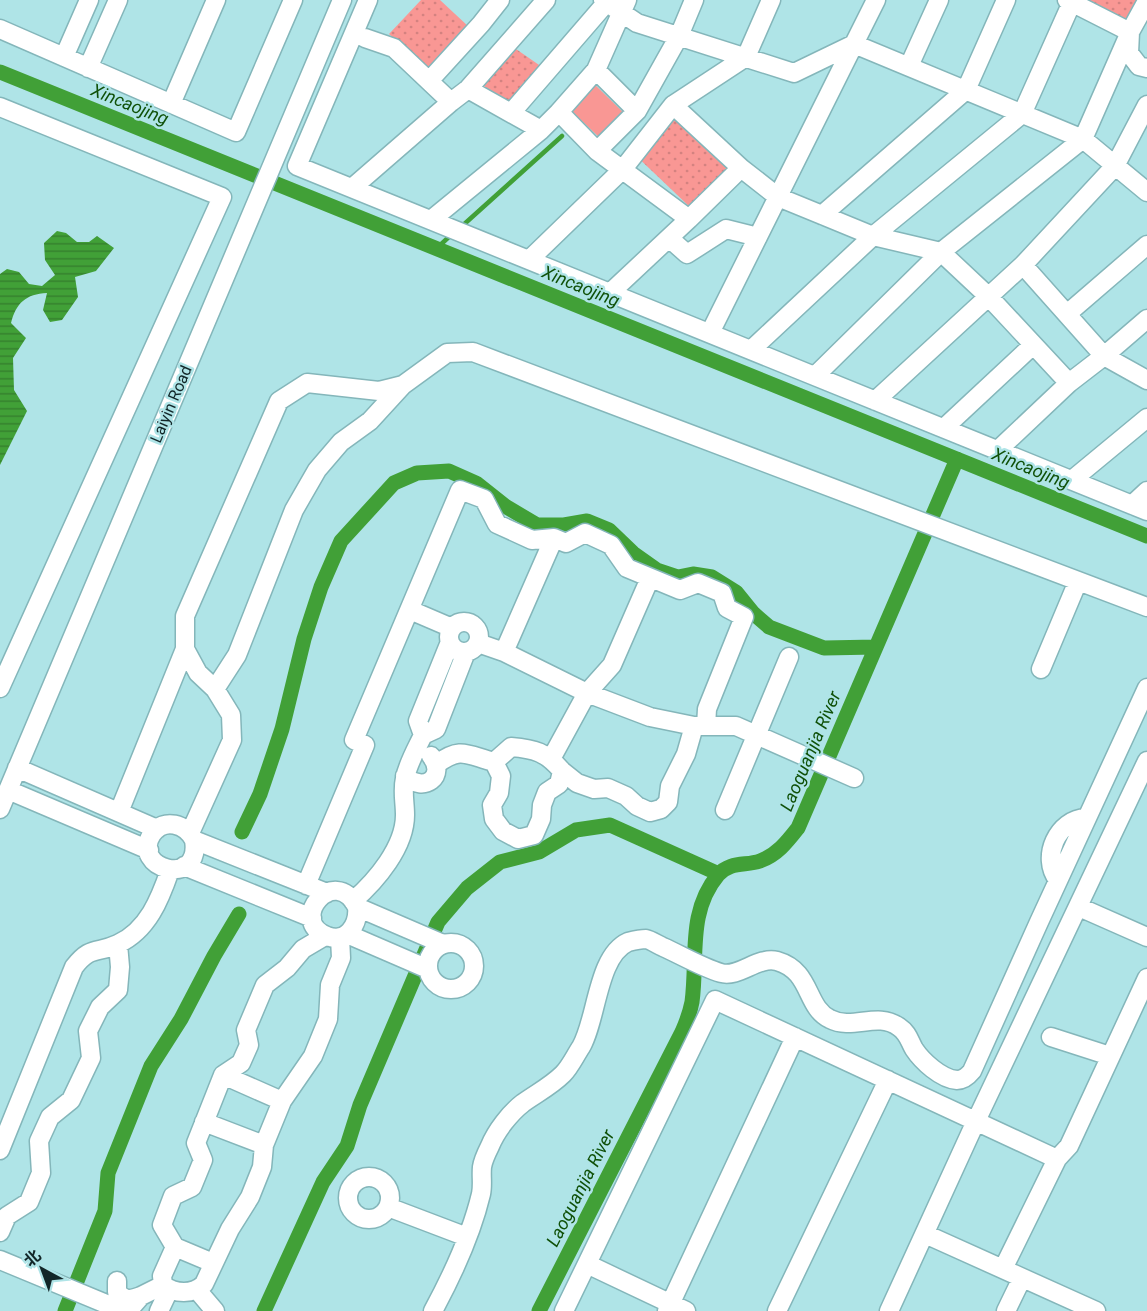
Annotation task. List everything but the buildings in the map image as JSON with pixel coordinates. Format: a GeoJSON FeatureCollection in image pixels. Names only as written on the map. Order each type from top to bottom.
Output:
{"type":"FeatureCollection","features":[{"type":"Feature","properties":{"kind":"street"},"geometry":{"type":"LineString","coordinates":[[64,57],[89,0]]}},
{"type":"Feature","properties":{"kind":"street"},"geometry":{"type":"LineString","coordinates":[[88,68],[118,0]]}},
{"type":"Feature","properties":{"kind":"street"},"geometry":{"type":"LineString","coordinates":[[171,104],[216,0]]}},
{"type":"Feature","properties":{"kind":"street"},"geometry":{"type":"LineString","coordinates":[[0,29],[236,132],[293,0]]}},
{"type":"Feature","properties":{"kind":"street","name":"Laiyin Road"},"geometry":{"type":"LineString","coordinates":[[0,809],[342,0]]}},
{"type":"Feature","properties":{"kind":"street"},"geometry":{"type":"LineString","coordinates":[[368,0],[297,166],[1139,508],[1147,491]]}},
{"type":"Feature","properties":{"kind":"street"},"geometry":{"type":"LineString","coordinates":[[429,81],[500,0]]}},
{"type":"Feature","properties":{"kind":"street"},"geometry":{"type":"LineString","coordinates":[[352,188],[468,89],[546,0]]}},
{"type":"Feature","properties":{"kind":"street"},"geometry":{"type":"LineString","coordinates":[[597,151],[637,111],[679,36],[694,0]]}},
{"type":"Feature","properties":{"kind":"street"},"geometry":{"type":"LineString","coordinates":[[530,260],[627,164],[673,105],[746,57],[771,0]]}},
{"type":"Feature","properties":{"kind":"street"},"geometry":{"type":"LineString","coordinates":[[710,333],[876,0]]}},
{"type":"Feature","properties":{"kind":"street"},"geometry":{"type":"LineString","coordinates":[[909,66],[939,0]]}},
{"type":"Feature","properties":{"kind":"street"},"geometry":{"type":"LineString","coordinates":[[822,215],[966,90],[1006,0]]}},
{"type":"Feature","properties":{"kind":"street"},"geometry":{"type":"LineString","coordinates":[[752,350],[873,236],[1022,114],[1069,1],[1130,32]]}},
{"type":"Feature","properties":{"kind":"street"},"geometry":{"type":"LineString","coordinates":[[815,376],[941,252],[1083,139],[1130,32],[1147,1]]}},
{"type":"Feature","properties":{"kind":"street"},"geometry":{"type":"LineString","coordinates":[[452,229],[596,70],[614,4]]}},
{"type":"Feature","properties":{"kind":"street"},"geometry":{"type":"LineString","coordinates":[[511,112],[614,4]]}},
{"type":"Feature","properties":{"kind":"street"},"geometry":{"type":"LineString","coordinates":[[614,4],[638,23],[794,72],[855,44],[1083,139],[1115,166],[1144,186]]}},
{"type":"Feature","properties":{"kind":"street"},"geometry":{"type":"LineString","coordinates":[[1130,32],[1129,53],[1139,66],[1147,68]]}},
{"type":"Feature","properties":{"kind":"street"},"geometry":{"type":"LineString","coordinates":[[365,38],[394,48],[451,102]]}},
{"type":"Feature","properties":{"kind":"street"},"geometry":{"type":"LineString","coordinates":[[596,70],[637,111]]}},
{"type":"Feature","properties":{"kind":"street"},"geometry":{"type":"LineString","coordinates":[[468,89],[541,130]]}},
{"type":"Feature","properties":{"kind":"street"},"geometry":{"type":"LineString","coordinates":[[673,105],[741,168],[778,196],[873,236],[941,252],[989,297],[1069,383]]}},
{"type":"Feature","properties":{"kind":"street"},"geometry":{"type":"LineString","coordinates":[[875,400],[1023,265],[1115,166],[1147,105]]}},
{"type":"Feature","properties":{"kind":"street"},"geometry":{"type":"LineString","coordinates":[[0,107],[222,197],[0,688]]}},
{"type":"Feature","properties":{"kind":"street"},"geometry":{"type":"LineString","coordinates":[[559,112],[597,151],[627,164],[689,219]]}},
{"type":"Feature","properties":{"kind":"street"},"geometry":{"type":"LineString","coordinates":[[615,134],[627,164]]}},
{"type":"Feature","properties":{"kind":"street"},"geometry":{"type":"LineString","coordinates":[[610,293],[741,168]]}},
{"type":"Feature","properties":{"kind":"street"},"geometry":{"type":"LineString","coordinates":[[669,238],[687,254],[726,229],[758,237]]}},
{"type":"Feature","properties":{"kind":"street"},"geometry":{"type":"LineString","coordinates":[[1067,314],[1147,245]]}},
{"type":"Feature","properties":{"kind":"street"},"geometry":{"type":"LineString","coordinates":[[1023,265],[1104,356],[1147,380]]}},
{"type":"Feature","properties":{"kind":"street"},"geometry":{"type":"LineString","coordinates":[[998,450],[1069,383],[1147,320]]}},
{"type":"Feature","properties":{"kind":"street"},"geometry":{"type":"LineString","coordinates":[[944,428],[1033,345]]}},
{"type":"Feature","properties":{"kind":"street"},"geometry":{"type":"LineString","coordinates":[[215,689],[237,655],[294,510],[317,470],[341,442],[370,421],[403,385],[447,353],[473,352],[1147,607]]}},
{"type":"Feature","properties":{"kind":"street"},"geometry":{"type":"LineString","coordinates":[[119,812],[185,649],[185,616],[279,401],[308,383],[380,391],[403,385]]}},
{"type":"Feature","properties":{"kind":"street"},"geometry":{"type":"LineString","coordinates":[[1072,480],[1147,418]]}},
{"type":"Feature","properties":{"kind":"street"},"geometry":{"type":"LineString","coordinates":[[306,885],[365,745],[354,740],[460,490],[484,499],[497,524],[532,540],[554,538],[566,543],[585,533],[611,545],[627,568],[680,590],[698,583],[722,593],[727,608],[744,617],[700,726],[670,786],[668,802],[661,809],[650,812],[637,806],[626,796],[608,788],[594,789],[577,783],[533,749],[511,747],[494,762]]}},
{"type":"Feature","properties":{"kind":"street"},"geometry":{"type":"LineString","coordinates":[[504,652],[554,538]]}},
{"type":"Feature","properties":{"kind":"street"},"geometry":{"type":"LineString","coordinates":[[437,764],[450,754],[459,752],[494,762],[501,776],[499,793],[492,805],[494,819],[503,831],[518,839],[534,835],[541,819],[544,798],[559,784],[556,765],[587,693],[612,665],[651,578]]}},
{"type":"Feature","properties":{"kind":"street"},"geometry":{"type":"LineString","coordinates":[[1041,669],[1078,581]]}},
{"type":"Feature","properties":{"kind":"street"},"geometry":{"type":"LineString","coordinates":[[410,610],[451,635],[457,650],[472,647],[504,652],[587,693],[650,717],[700,726],[736,726],[846,774]]}},
{"type":"Feature","properties":{"kind":"street"},"geometry":{"type":"LineString","coordinates":[[213,1263],[175,1247],[162,1225],[173,1196],[192,1187],[202,1160],[196,1143],[224,1076],[241,1063],[249,1045],[246,1030],[265,985],[287,968],[303,950],[338,936],[357,922],[355,904],[385,867],[400,837],[405,817],[403,796],[405,776],[419,743],[418,722],[451,635],[456,624],[465,622],[474,625],[479,633],[456,677],[436,729],[419,743]]}},
{"type":"Feature","properties":{"kind":"street"},"geometry":{"type":"LineString","coordinates":[[0,1150],[74,967],[82,956],[94,950],[118,944],[148,919],[177,868],[194,854],[192,836],[232,740],[231,715],[215,689],[198,673],[185,649]]}},
{"type":"Feature","properties":{"kind":"street"},"geometry":{"type":"LineString","coordinates":[[725,810],[789,657]]}},
{"type":"Feature","properties":{"kind":"street"},"geometry":{"type":"LineString","coordinates":[[439,670],[456,677]]}},
{"type":"Feature","properties":{"kind":"street"},"geometry":{"type":"LineString","coordinates":[[433,1311],[455,1270],[467,1237],[482,1191],[482,1168],[490,1144],[505,1122],[522,1104],[544,1090],[564,1073],[582,1044],[605,972],[613,955],[628,942],[646,939],[706,967],[728,974],[765,961],[775,960],[802,978],[815,1006],[830,1020],[843,1024],[875,1020],[892,1022],[908,1035],[914,1048],[925,1062],[941,1074],[956,1080],[965,1078],[972,1071],[1147,688]]}},
{"type":"Feature","properties":{"kind":"street"},"geometry":{"type":"LineString","coordinates":[[405,776],[413,783],[422,785],[430,782],[436,774],[437,764],[419,743]]}},
{"type":"Feature","properties":{"kind":"street"},"geometry":{"type":"LineString","coordinates":[[889,1311],[976,1121],[1147,761]]}},
{"type":"Feature","properties":{"kind":"street"},"geometry":{"type":"LineString","coordinates":[[17,768],[157,829]]}},
{"type":"Feature","properties":{"kind":"street"},"geometry":{"type":"LineString","coordinates":[[8,790],[148,850],[156,864],[177,868],[312,918]]}},
{"type":"Feature","properties":{"kind":"street"},"geometry":{"type":"LineString","coordinates":[[1058,880],[1051,871],[1049,862],[1053,845],[1065,826],[1075,819],[1086,818]]}},
{"type":"Feature","properties":{"kind":"street"},"geometry":{"type":"LineString","coordinates":[[148,850],[152,835],[157,829],[171,824],[178,825],[192,836],[306,885],[327,893],[341,892],[355,904],[443,944],[458,944],[470,952],[475,966],[470,980],[457,988],[442,987],[431,976],[428,969],[432,954],[443,944]]}},
{"type":"Feature","properties":{"kind":"street"},"geometry":{"type":"LineString","coordinates":[[1071,851],[1099,864]]}},
{"type":"Feature","properties":{"kind":"street"},"geometry":{"type":"LineString","coordinates":[[327,893],[315,903],[312,918],[319,932],[338,936],[428,969]]}},
{"type":"Feature","properties":{"kind":"street"},"geometry":{"type":"LineString","coordinates":[[1079,907],[1147,937]]}},
{"type":"Feature","properties":{"kind":"street"},"geometry":{"type":"LineString","coordinates":[[117,1281],[117,1292],[123,1299],[131,1300],[166,1287],[191,1292],[198,1291],[204,1284],[213,1263],[250,1197],[262,1167],[264,1145],[282,1101],[313,1056],[328,1019],[330,985],[341,958],[338,936]]}},
{"type":"Feature","properties":{"kind":"street"},"geometry":{"type":"LineString","coordinates":[[0,1232],[7,1216],[29,1202],[41,1173],[39,1141],[50,1117],[71,1100],[91,1058],[88,1031],[100,1007],[118,990],[120,967],[118,944]]}},
{"type":"Feature","properties":{"kind":"street"},"geometry":{"type":"LineString","coordinates":[[1003,1269],[1057,1159],[1068,1146],[1147,978]]}},
{"type":"Feature","properties":{"kind":"street"},"geometry":{"type":"LineString","coordinates":[[564,1311],[715,1000],[1057,1159]]}},
{"type":"Feature","properties":{"kind":"street"},"geometry":{"type":"LineString","coordinates":[[587,1264],[675,1309],[795,1037]]}},
{"type":"Feature","properties":{"kind":"street"},"geometry":{"type":"LineString","coordinates":[[1051,1037],[1110,1056]]}},
{"type":"Feature","properties":{"kind":"street"},"geometry":{"type":"LineString","coordinates":[[224,1076],[282,1101]]}},
{"type":"Feature","properties":{"kind":"street"},"geometry":{"type":"LineString","coordinates":[[777,1311],[888,1080]]}},
{"type":"Feature","properties":{"kind":"street"},"geometry":{"type":"LineString","coordinates":[[204,1122],[264,1145]]}},
{"type":"Feature","properties":{"kind":"street"},"geometry":{"type":"LineString","coordinates":[[388,1207],[467,1237]]}},
{"type":"Feature","properties":{"kind":"street"},"geometry":{"type":"LineString","coordinates":[[925,1234],[1096,1311]]}},
{"type":"Feature","properties":{"kind":"street"},"geometry":{"type":"LineString","coordinates":[[159,1311],[166,1287],[162,1276],[175,1247]]}},
{"type":"Feature","properties":{"kind":"street"},"geometry":{"type":"LineString","coordinates":[[0,1260],[104,1303],[114,1311]]}},
{"type":"Feature","properties":{"kind":"street"},"geometry":{"type":"LineString","coordinates":[[1006,1311],[1022,1278]]}},
{"type":"Feature","properties":{"kind":"street"},"geometry":{"type":"LineString","coordinates":[[198,1291],[215,1311]]}},
{"type":"Feature","properties":{"kind":"street"},"geometry":{"type":"LineString","coordinates":[[128,1311],[141,1296]]}},
{"type":"Feature","properties":{"kind":"shaded area"},"geometry":{"type":"Polygon","coordinates":[[[421,0],[440,0],[469,27],[429,71],[389,34],[421,0]]]}},
{"type":"Feature","properties":{"kind":"shaded area"},"geometry":{"type":"Polygon","coordinates":[[[1080,0],[1138,0],[1125,24],[1080,0]]]}},
{"type":"Feature","properties":{"kind":"shaded area"},"geometry":{"type":"Polygon","coordinates":[[[500,38],[542,67],[515,107],[472,78],[500,38]]]}},
{"type":"Feature","properties":{"kind":"shaded area"},"geometry":{"type":"Polygon","coordinates":[[[589,79],[625,114],[601,139],[565,105],[589,79]]]}},
{"type":"Feature","properties":{"kind":"shaded area"},"geometry":{"type":"Polygon","coordinates":[[[669,112],[730,170],[693,210],[631,151],[669,112]]]}},
{"type":"Feature","properties":{"kind":"shaded area"},"geometry":{"type":"Polygon","coordinates":[[[57,231],[66,233],[77,242],[89,242],[97,236],[114,248],[96,271],[75,277],[78,297],[62,320],[50,322],[43,310],[47,293],[33,295],[23,301],[16,310],[11,323],[26,338],[13,358],[14,390],[27,411],[0,465],[0,274],[7,269],[19,272],[29,284],[42,286],[55,275],[45,260],[44,243],[57,231]]]}},
{"type":"Feature","properties":{"kind":"waterway","name":"Xincaojing"},"geometry":{"type":"LineString","coordinates":[[0,72],[1147,536]]}},
{"type":"Feature","properties":{"kind":"waterway"},"geometry":{"type":"LineString","coordinates":[[461,227],[562,136]]}},
{"type":"Feature","properties":{"kind":"waterway"},"geometry":{"type":"LineString","coordinates":[[436,249],[452,234]]}},
{"type":"Feature","properties":{"kind":"waterway","name":"Laoguanjia River"},"geometry":{"type":"LineString","coordinates":[[539,1311],[685,1025],[692,1002],[698,920],[708,889],[718,875],[728,868],[760,861],[777,852],[798,828],[957,459]]}},
{"type":"Feature","properties":{"kind":"waterway"},"geometry":{"type":"LineString","coordinates":[[242,832],[260,794],[282,729],[304,639],[321,587],[341,541],[394,483],[417,473],[449,471],[476,483],[505,506],[537,525],[564,525],[587,521],[609,530],[633,553],[657,570],[678,577],[693,574],[712,577],[736,592],[753,613],[769,627],[824,648],[876,647]]}},
{"type":"Feature","properties":{"kind":"waterway"},"geometry":{"type":"LineString","coordinates":[[264,1311],[323,1182],[347,1146],[360,1105],[438,922],[467,888],[500,862],[539,852],[576,830],[610,825],[719,874]]}},
{"type":"Feature","properties":{"kind":"waterway"},"geometry":{"type":"LineString","coordinates":[[65,1311],[105,1211],[108,1173],[151,1066],[181,1019],[239,914]]}}]}
